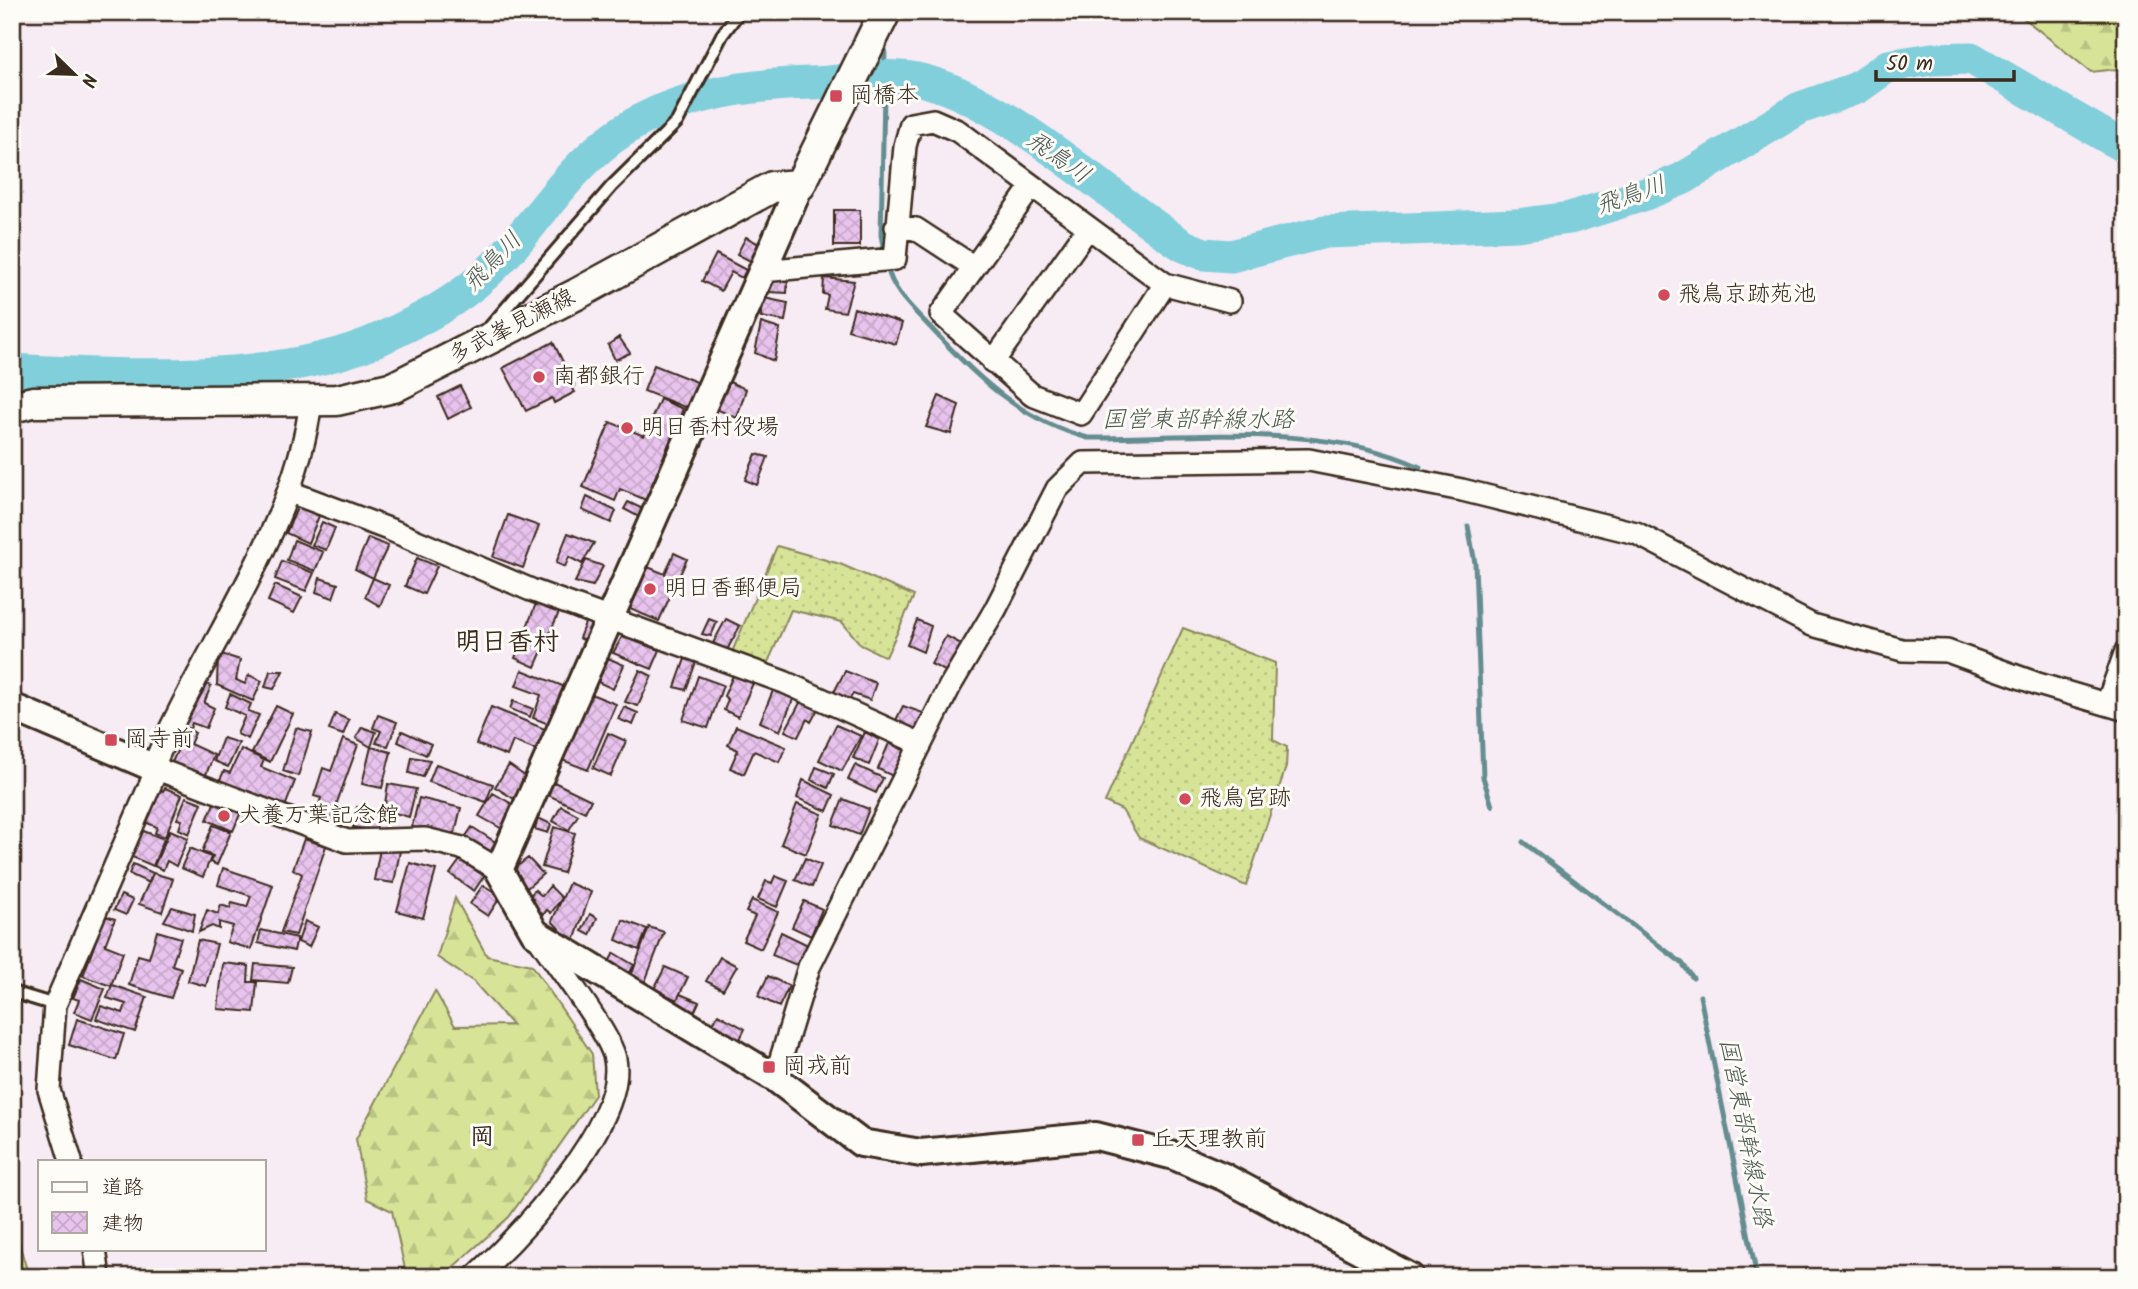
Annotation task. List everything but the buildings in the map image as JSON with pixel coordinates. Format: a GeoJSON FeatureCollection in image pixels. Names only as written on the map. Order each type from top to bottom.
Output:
{"type":"FeatureCollection","features":[{"type":"Feature","properties":{"kind":"main road"},"geometry":{"type":"LineString","coordinates":[[800,185],[884,12]]}},
{"type":"Feature","properties":{"kind":"main road","name":"多武峯見瀬線"},"geometry":{"type":"LineString","coordinates":[[12,408],[33,402],[337,400],[394,387],[772,187],[800,185]]}},
{"type":"Feature","properties":{"kind":"street"},"geometry":{"type":"LineString","coordinates":[[762,271],[885,261],[896,227],[905,146],[911,124],[933,120],[958,131],[1165,284],[1230,302]]}},
{"type":"Feature","properties":{"kind":"street"},"geometry":{"type":"LineString","coordinates":[[499,870],[609,616],[684,455],[800,185]]}},
{"type":"Feature","properties":{"kind":"street"},"geometry":{"type":"LineString","coordinates":[[1032,186],[941,314],[1032,395],[1081,414],[1165,284]]}},
{"type":"Feature","properties":{"kind":"street"},"geometry":{"type":"LineString","coordinates":[[896,227],[916,229],[974,267]]}},
{"type":"Feature","properties":{"kind":"street"},"geometry":{"type":"LineString","coordinates":[[993,362],[1088,228]]}},
{"type":"Feature","properties":{"kind":"street"},"geometry":{"type":"LineString","coordinates":[[71,1160],[49,1090],[55,1005],[155,768],[177,709],[216,643],[289,492],[308,428],[311,400]]}},
{"type":"Feature","properties":{"kind":"street"},"geometry":{"type":"LineString","coordinates":[[775,1078],[809,967],[921,744],[1057,489],[1083,463],[1309,460],[1489,496],[1636,533],[1812,625],[1902,650],[1947,651],[2038,684],[2117,707],[2126,651]]}},
{"type":"Feature","properties":{"kind":"street"},"geometry":{"type":"LineString","coordinates":[[289,492],[391,530],[531,590],[609,616],[664,641],[784,682],[921,744]]}},
{"type":"Feature","properties":{"kind":"street"},"geometry":{"type":"LineString","coordinates":[[12,707],[155,768],[347,841],[425,838],[462,848],[499,870],[535,933],[615,1055],[617,1079],[582,1153],[550,1201],[475,1277]]}},
{"type":"Feature","properties":{"kind":"street"},"geometry":{"type":"LineString","coordinates":[[535,933],[775,1078],[861,1143],[921,1153],[1096,1136],[1174,1156],[1224,1177],[1379,1269],[1410,1277]]}},
{"type":"Feature","properties":{"kind":"street"},"geometry":{"type":"LineString","coordinates":[[95,1250],[99,1277]]}},
{"type":"Feature","properties":{"kind":"lane"},"geometry":{"type":"LineString","coordinates":[[489,339],[488,327],[612,186],[680,117],[722,35],[739,12]]}},
{"type":"Feature","properties":{"kind":"lane"},"geometry":{"type":"LineString","coordinates":[[12,992],[55,1005]]}},
{"type":"Feature","properties":{"kind":"green space"},"geometry":{"type":"Polygon","coordinates":[[[2016,12],[2126,12],[2126,68],[2091,72],[2016,12]]]}},
{"type":"Feature","properties":{"kind":"green space"},"geometry":{"type":"Polygon","coordinates":[[[777,546],[840,564],[914,596],[886,657],[861,645],[842,622],[791,610],[766,667],[732,652],[777,546]]]}},
{"type":"Feature","properties":{"kind":"green space"},"geometry":{"type":"Polygon","coordinates":[[[1183,628],[1275,663],[1273,740],[1287,747],[1286,767],[1246,886],[1139,838],[1122,810],[1105,802],[1183,628]]]}},
{"type":"Feature","properties":{"kind":"green space"},"geometry":{"type":"Polygon","coordinates":[[[455,898],[487,956],[532,965],[592,1054],[595,1095],[509,1217],[442,1277],[404,1277],[406,1273],[392,1211],[367,1199],[356,1139],[435,991],[455,1026],[512,1025],[474,982],[437,957],[455,898]]]}},
{"type":"Feature","properties":{"kind":"green space"},"geometry":{"type":"Polygon","coordinates":[[[12,1219],[29,1277],[12,1277],[12,1219]]]}},
{"type":"Feature","properties":{"kind":"waterway","name":"国営東部幹線水路"},"geometry":{"type":"LineString","coordinates":[[885,47],[881,235],[885,256]]}},
{"type":"Feature","properties":{"kind":"waterway","name":"飛鳥川"},"geometry":{"type":"LineString","coordinates":[[12,370],[152,375],[251,370],[299,363],[343,352],[384,337],[437,310],[485,275],[502,259],[577,170],[611,139],[633,124],[657,112],[706,96],[784,84],[903,77],[949,89],[1019,127],[1184,246],[1204,254],[1231,256],[1325,232],[1517,225],[1570,218],[1643,195],[1682,179],[1800,108],[1857,88],[1888,66],[1932,59],[1971,58],[2126,148]]}},
{"type":"Feature","properties":{"kind":"waterway","name":"国営東部幹線水路"},"geometry":{"type":"LineString","coordinates":[[887,266],[893,283],[904,299],[982,379],[1020,408],[1063,430],[1088,438],[1213,435],[1300,438],[1343,443],[1383,453],[1420,467]]}},
{"type":"Feature","properties":{"kind":"waterway","name":"国営東部幹線水路"},"geometry":{"type":"LineString","coordinates":[[1468,526],[1475,563],[1483,777],[1492,806]]}},
{"type":"Feature","properties":{"kind":"waterway","name":"国営東部幹線水路"},"geometry":{"type":"LineString","coordinates":[[1523,842],[1682,963],[1693,978]]}},
{"type":"Feature","properties":{"kind":"waterway","name":"国営東部幹線水路"},"geometry":{"type":"LineString","coordinates":[[1700,996],[1757,1277]]}},
{"type":"Feature","properties":{"kind":"place","name":"岡橋本"},"geometry":{"type":"Point","coordinates":[836,96]}},
{"type":"Feature","properties":{"kind":"place","name":"飛鳥京跡苑池"},"geometry":{"type":"Point","coordinates":[1664,295]}},
{"type":"Feature","properties":{"kind":"place","name":"南都銀行"},"geometry":{"type":"Point","coordinates":[539,377]}},
{"type":"Feature","properties":{"kind":"place","name":"明日香村役場"},"geometry":{"type":"Point","coordinates":[627,428]}},
{"type":"Feature","properties":{"kind":"place","name":"明日香郵便局"},"geometry":{"type":"Point","coordinates":[650,589]}},
{"type":"Feature","properties":{"kind":"place","name":"岡寺前"},"geometry":{"type":"Point","coordinates":[111,740]}},
{"type":"Feature","properties":{"kind":"place","name":"飛鳥宮跡"},"geometry":{"type":"Point","coordinates":[1185,799]}},
{"type":"Feature","properties":{"kind":"place","name":"犬養万葉記念館"},"geometry":{"type":"Point","coordinates":[224,816]}},
{"type":"Feature","properties":{"kind":"place","name":"岡戎前"},"geometry":{"type":"Point","coordinates":[769,1067]}},
{"type":"Feature","properties":{"kind":"place","name":"丘天理教前"},"geometry":{"type":"Point","coordinates":[1138,1140]}},
{"type":"Feature","properties":{"kind":"district","name":"明日香村"},"geometry":{"type":"Point","coordinates":[507,643]}},
{"type":"Feature","properties":{"kind":"district","name":"岡"},"geometry":{"type":"Point","coordinates":[482,1137]}}]}
